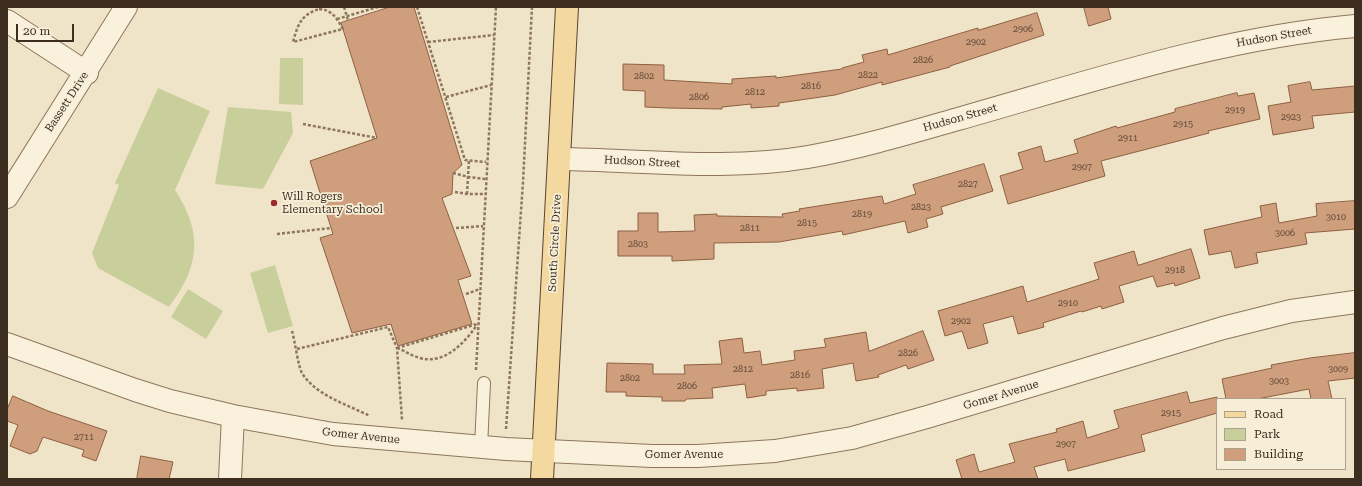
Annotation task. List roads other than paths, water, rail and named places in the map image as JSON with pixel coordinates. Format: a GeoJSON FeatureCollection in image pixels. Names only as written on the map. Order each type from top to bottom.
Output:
{"type":"FeatureCollection","features":[{"type":"Feature","properties":{"kind":"main road","name":"South Circle Drive"},"geometry":{"type":"LineString","coordinates":[[542,479],[567,7]]}},
{"type":"Feature","properties":{"kind":"street","name":"Bassett Drive"},"geometry":{"type":"LineString","coordinates":[[7,197],[87,73],[126,7]]}},
{"type":"Feature","properties":{"kind":"street"},"geometry":{"type":"LineString","coordinates":[[7,21],[87,73]]}},
{"type":"Feature","properties":{"kind":"street","name":"Hudson Street"},"geometry":{"type":"LineString","coordinates":[[559,159],[694,164],[733,163],[807,157],[872,143],[1190,53],[1294,32],[1355,26]]}},
{"type":"Feature","properties":{"kind":"street","name":"Gomer Avenue"},"geometry":{"type":"LineString","coordinates":[[7,344],[135,390],[233,416],[333,434],[544,451],[652,456],[698,456],[775,451],[852,438],[1230,326],[1291,311],[1355,302]]}},
{"type":"Feature","properties":{"kind":"street"},"geometry":{"type":"LineString","coordinates":[[230,479],[233,416]]}},
{"type":"Feature","properties":{"kind":"lane"},"geometry":{"type":"LineString","coordinates":[[481,447],[484,383]]}},
{"type":"Feature","properties":{"kind":"place","name":"Will Rogers Elementary School"},"geometry":{"type":"Point","coordinates":[274,203]}}]}
